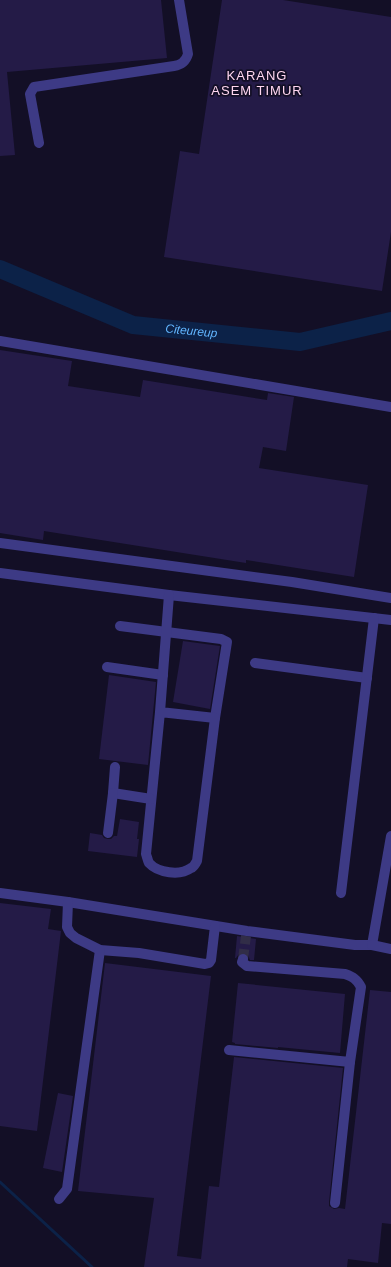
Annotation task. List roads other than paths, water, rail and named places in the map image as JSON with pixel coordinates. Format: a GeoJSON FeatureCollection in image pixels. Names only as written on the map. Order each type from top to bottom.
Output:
{"type":"FeatureCollection","features":[{"type":"Feature","properties":{"kind":"street"},"geometry":{"type":"LineString","coordinates":[[39,142],[30,94],[34,87],[174,66],[183,62],[188,54],[179,0]]}},
{"type":"Feature","properties":{"kind":"street"},"geometry":{"type":"LineString","coordinates":[[0,340],[391,407]]}},
{"type":"Feature","properties":{"kind":"street"},"geometry":{"type":"LineString","coordinates":[[0,543],[292,582],[391,598]]}},
{"type":"Feature","properties":{"kind":"street"},"geometry":{"type":"LineString","coordinates":[[0,573],[169,595],[391,620]]}},
{"type":"Feature","properties":{"kind":"street"},"geometry":{"type":"LineString","coordinates":[[120,626],[166,632],[221,639],[227,642],[196,861],[192,868],[187,870],[174,873],[158,870],[149,862],[146,854],[160,712],[166,632],[169,595]]}},
{"type":"Feature","properties":{"kind":"street"},"geometry":{"type":"LineString","coordinates":[[341,893],[374,618]]}},
{"type":"Feature","properties":{"kind":"street"},"geometry":{"type":"LineString","coordinates":[[255,663],[367,678]]}},
{"type":"Feature","properties":{"kind":"street"},"geometry":{"type":"LineString","coordinates":[[107,667],[163,675]]}},
{"type":"Feature","properties":{"kind":"street"},"geometry":{"type":"LineString","coordinates":[[160,712],[216,718]]}},
{"type":"Feature","properties":{"kind":"street"},"geometry":{"type":"LineString","coordinates":[[108,832],[115,767]]}},
{"type":"Feature","properties":{"kind":"street"},"geometry":{"type":"LineString","coordinates":[[113,793],[151,799]]}},
{"type":"Feature","properties":{"kind":"street"},"geometry":{"type":"LineString","coordinates":[[372,945],[391,836]]}},
{"type":"Feature","properties":{"kind":"street"},"geometry":{"type":"LineString","coordinates":[[0,893],[68,902],[215,926],[246,933],[355,945],[372,945],[391,949]]}},
{"type":"Feature","properties":{"kind":"street"},"geometry":{"type":"LineString","coordinates":[[68,902],[67,927],[70,933],[76,938],[100,950],[205,964],[209,963],[211,960],[215,926]]}},
{"type":"Feature","properties":{"kind":"street"},"geometry":{"type":"LineString","coordinates":[[59,1199],[67,1189],[100,950]]}},
{"type":"Feature","properties":{"kind":"street"},"geometry":{"type":"LineString","coordinates":[[243,959],[242,962],[247,966],[345,974],[353,976],[358,980],[361,987],[350,1062],[335,1203]]}},
{"type":"Feature","properties":{"kind":"street"},"geometry":{"type":"LineString","coordinates":[[229,1050],[350,1062]]}},
{"type":"Feature","properties":{"kind":"waterway","name":"Citeureup"},"geometry":{"type":"LineString","coordinates":[[0,269],[133,325],[300,342],[391,321]]}},
{"type":"Feature","properties":{"kind":"waterway"},"geometry":{"type":"LineString","coordinates":[[0,1182],[92,1267]]}},
{"type":"Feature","properties":{"kind":"tunnel"},"geometry":{"type":"LineString","coordinates":[[243,959],[246,936]]}},
{"type":"Feature","properties":{"kind":"district","name":"KARANG ASEM TIMUR"},"geometry":{"type":"Point","coordinates":[257,82]}}]}
